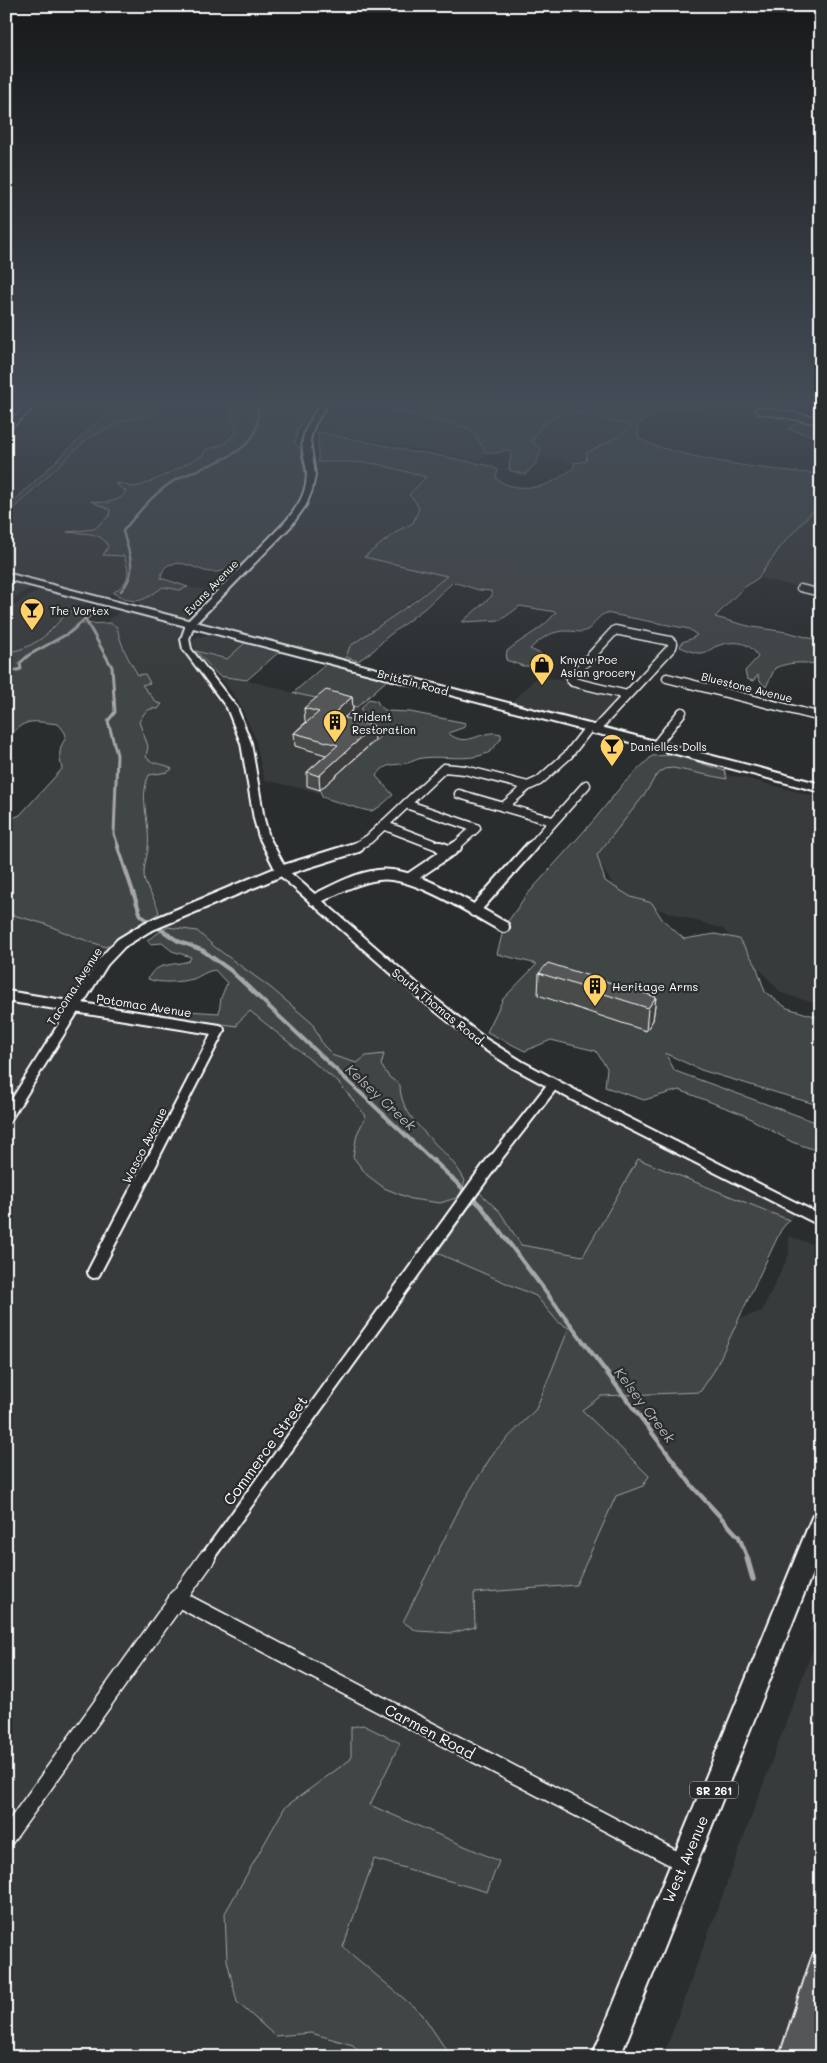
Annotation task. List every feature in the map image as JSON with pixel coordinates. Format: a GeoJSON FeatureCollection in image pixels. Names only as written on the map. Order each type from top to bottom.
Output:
{"type":"FeatureCollection","features":[{"type":"Feature","properties":{"kind":"main road","name":"Brittain Road"},"geometry":{"type":"LineString","coordinates":[[6,576],[821,788]]}},
{"type":"Feature","properties":{"kind":"main road","name":"West Avenue"},"geometry":{"type":"LineString","coordinates":[[606,2057],[821,1522]]}},
{"type":"Feature","properties":{"kind":"street","name":"Evans Avenue"},"geometry":{"type":"LineString","coordinates":[[214,682],[188,649],[185,639],[190,624],[288,524],[301,508],[304,500]]}},
{"type":"Feature","properties":{"kind":"street"},"geometry":{"type":"LineString","coordinates":[[800,588],[821,593]]}},
{"type":"Feature","properties":{"kind":"street"},"geometry":{"type":"LineString","coordinates":[[503,807],[528,786],[539,781],[568,754],[627,695],[672,647],[673,644],[670,641],[616,630],[570,676],[573,682],[627,695]]}},
{"type":"Feature","properties":{"kind":"street","name":"Bluestone Avenue"},"geometry":{"type":"LineString","coordinates":[[667,678],[821,717]]}},
{"type":"Feature","properties":{"kind":"street","name":"South Thomas Road"},"geometry":{"type":"LineString","coordinates":[[214,682],[232,708],[246,742],[259,819],[264,837],[281,871],[450,1017],[482,1042],[553,1084],[821,1221]]}},
{"type":"Feature","properties":{"kind":"street"},"geometry":{"type":"LineString","coordinates":[[656,745],[682,712]]}},
{"type":"Feature","properties":{"kind":"street","name":"Tacoma Avenue"},"geometry":{"type":"LineString","coordinates":[[6,1118],[75,1006],[111,952],[141,930],[281,871],[357,847],[383,826],[444,768],[465,770],[528,786]]}},
{"type":"Feature","properties":{"kind":"street"},"geometry":{"type":"LineString","coordinates":[[474,911],[586,785]]}},
{"type":"Feature","properties":{"kind":"street"},"geometry":{"type":"LineString","coordinates":[[459,794],[552,821]]}},
{"type":"Feature","properties":{"kind":"street"},"geometry":{"type":"LineString","coordinates":[[406,804],[476,828],[451,852],[410,878]]}},
{"type":"Feature","properties":{"kind":"street"},"geometry":{"type":"LineString","coordinates":[[383,826],[451,852]]}},
{"type":"Feature","properties":{"kind":"street"},"geometry":{"type":"LineString","coordinates":[[314,900],[363,878],[390,874],[410,878],[504,927]]}},
{"type":"Feature","properties":{"kind":"street","name":"Potomac Avenue"},"geometry":{"type":"LineString","coordinates":[[6,996],[219,1030]]}},
{"type":"Feature","properties":{"kind":"street","name":"Wasco Avenue"},"geometry":{"type":"LineString","coordinates":[[94,1272],[219,1030]]}},
{"type":"Feature","properties":{"kind":"street","name":"Commerce Street"},"geometry":{"type":"LineString","coordinates":[[6,1838],[462,1201],[553,1084]]}},
{"type":"Feature","properties":{"kind":"street","name":"Carmen Road"},"geometry":{"type":"LineString","coordinates":[[177,1598],[683,1863]]}},
{"type":"Feature","properties":{"kind":"shaded area"},"geometry":{"type":"Polygon","coordinates":[[[14,500],[22,500],[6,513],[6,508],[14,500]]]}},
{"type":"Feature","properties":{"kind":"shaded area"},"geometry":{"type":"Polygon","coordinates":[[[25,500],[115,500],[93,501],[110,510],[109,516],[94,529],[69,532],[99,536],[106,540],[108,547],[103,555],[124,556],[129,570],[126,583],[107,597],[6,570],[6,519],[25,500]]]}},
{"type":"Feature","properties":{"kind":"shaded area"},"geometry":{"type":"Polygon","coordinates":[[[114,500],[301,500],[290,517],[270,540],[239,565],[222,571],[210,572],[184,564],[172,564],[164,569],[161,578],[188,587],[180,590],[163,587],[144,599],[134,601],[113,593],[127,578],[128,573],[124,556],[103,555],[108,547],[102,538],[85,533],[67,532],[94,529],[109,516],[110,510],[91,501],[114,500]]]}},
{"type":"Feature","properties":{"kind":"shaded area"},"geometry":{"type":"Polygon","coordinates":[[[304,500],[414,500],[419,509],[413,523],[399,530],[447,576],[350,646],[346,657],[339,663],[254,641],[248,634],[215,625],[190,624],[218,599],[304,500]]]}},
{"type":"Feature","properties":{"kind":"shaded area"},"geometry":{"type":"Polygon","coordinates":[[[821,500],[782,545],[758,578],[742,589],[715,617],[752,627],[787,632],[821,641],[821,671],[816,664],[811,663],[780,666],[775,668],[766,687],[759,680],[758,675],[753,681],[747,679],[745,671],[758,657],[746,645],[729,643],[717,646],[704,653],[694,652],[680,647],[682,642],[697,635],[689,629],[606,613],[599,617],[585,631],[553,633],[538,641],[530,649],[541,654],[546,659],[542,666],[523,666],[506,660],[507,651],[539,628],[556,612],[520,606],[501,620],[462,622],[492,596],[491,591],[479,590],[453,582],[374,650],[358,661],[346,657],[350,646],[418,599],[447,576],[364,557],[399,530],[413,523],[419,509],[415,501],[821,500]]]}},
{"type":"Feature","properties":{"kind":"shaded area"},"geometry":{"type":"Polygon","coordinates":[[[821,502],[821,592],[758,578],[782,545],[821,502]]]}},
{"type":"Feature","properties":{"kind":"shaded area"},"geometry":{"type":"Polygon","coordinates":[[[6,580],[32,587],[6,604],[6,580]]]}},
{"type":"Feature","properties":{"kind":"shaded area"},"geometry":{"type":"Polygon","coordinates":[[[163,587],[180,590],[188,587],[218,592],[189,622],[133,607],[163,587]]]}},
{"type":"Feature","properties":{"kind":"shaded area"},"geometry":{"type":"Polygon","coordinates":[[[43,590],[90,602],[70,610],[41,639],[20,650],[6,652],[6,610],[37,591],[43,590]]]}},
{"type":"Feature","properties":{"kind":"shaded area"},"geometry":{"type":"Polygon","coordinates":[[[125,607],[190,624],[184,633],[181,643],[237,717],[259,819],[281,871],[482,1042],[798,1210],[781,1230],[739,1319],[762,1311],[789,1254],[789,1236],[821,1247],[821,1522],[606,2057],[6,2057],[6,913],[45,924],[106,947],[111,952],[75,1006],[219,1029],[244,984],[154,925],[162,920],[158,905],[145,882],[142,870],[148,822],[145,813],[146,781],[149,775],[168,772],[168,766],[151,762],[146,757],[139,722],[141,684],[123,650],[117,627],[105,623],[125,607]]]}},
{"type":"Feature","properties":{"kind":"shaded area"},"geometry":{"type":"Polygon","coordinates":[[[80,608],[85,613],[82,624],[110,623],[117,627],[123,647],[134,669],[138,675],[145,674],[150,683],[142,685],[157,703],[162,704],[158,709],[146,711],[139,722],[148,746],[146,757],[152,762],[166,765],[172,769],[168,772],[149,775],[145,793],[148,839],[144,878],[159,913],[106,947],[45,924],[6,913],[6,821],[20,815],[62,769],[60,754],[66,736],[58,724],[29,722],[18,728],[6,741],[6,652],[19,650],[37,641],[48,633],[67,613],[80,608]]]}},
{"type":"Feature","properties":{"kind":"shaded area"},"geometry":{"type":"Polygon","coordinates":[[[214,634],[246,642],[227,659],[196,651],[192,642],[196,637],[214,634]]]}},
{"type":"Feature","properties":{"kind":"shaded area"},"geometry":{"type":"Polygon","coordinates":[[[246,642],[279,652],[247,680],[219,676],[196,651],[227,659],[246,642]]]}},
{"type":"Feature","properties":{"kind":"shaded area"},"geometry":{"type":"Polygon","coordinates":[[[326,664],[387,680],[357,707],[293,693],[326,664]]]}},
{"type":"Feature","properties":{"kind":"shaded area"},"geometry":{"type":"Polygon","coordinates":[[[539,675],[625,697],[595,730],[507,707],[539,675]]]}},
{"type":"Feature","properties":{"kind":"shaded area"},"geometry":{"type":"Polygon","coordinates":[[[219,676],[255,682],[298,694],[362,708],[366,718],[382,735],[320,790],[321,793],[264,780],[255,738],[238,701],[219,676]]]}},
{"type":"Feature","properties":{"kind":"shaded area"},"geometry":{"type":"Polygon","coordinates":[[[369,699],[377,701],[380,707],[387,711],[410,712],[466,723],[465,727],[448,733],[455,738],[468,739],[494,733],[501,734],[501,739],[490,752],[480,756],[422,758],[383,768],[376,776],[393,795],[371,811],[322,797],[320,790],[382,735],[361,709],[369,699]]]}},
{"type":"Feature","properties":{"kind":"shaded area"},"geometry":{"type":"Polygon","coordinates":[[[676,755],[725,771],[727,779],[673,768],[664,769],[655,777],[645,794],[597,855],[605,881],[631,897],[652,903],[662,919],[684,939],[715,934],[739,939],[756,965],[765,992],[787,1008],[821,1018],[821,1106],[701,1070],[665,1053],[675,1071],[821,1124],[821,1152],[792,1142],[742,1114],[679,1090],[644,1100],[605,1087],[607,1068],[596,1051],[551,1040],[525,1051],[487,1032],[503,999],[537,964],[497,954],[504,927],[525,897],[594,820],[623,784],[652,756],[676,755]]]}},
{"type":"Feature","properties":{"kind":"shaded area"},"geometry":{"type":"Polygon","coordinates":[[[665,765],[745,778],[821,798],[821,1005],[781,993],[723,929],[622,898],[593,854],[665,765]]]}},
{"type":"Feature","properties":{"kind":"shaded area"},"geometry":{"type":"Polygon","coordinates":[[[168,927],[197,931],[216,948],[271,988],[312,1023],[323,1045],[334,1056],[357,1063],[366,1056],[384,1054],[381,1065],[389,1077],[400,1085],[402,1099],[408,1112],[416,1124],[449,1158],[465,1181],[459,1197],[440,1203],[411,1199],[384,1188],[367,1175],[353,1157],[357,1134],[366,1116],[339,1083],[250,1011],[238,1022],[237,1026],[179,1018],[168,1013],[170,1010],[219,1013],[221,998],[227,983],[215,970],[183,981],[164,982],[148,979],[160,967],[189,961],[191,957],[172,951],[162,943],[150,944],[147,940],[168,927]]]}},
{"type":"Feature","properties":{"kind":"shaded area"},"geometry":{"type":"Polygon","coordinates":[[[638,1159],[789,1220],[781,1230],[714,1371],[700,1392],[601,1396],[582,1410],[649,1476],[643,1486],[616,1496],[576,1585],[474,1593],[475,1627],[452,1633],[417,1631],[403,1622],[461,1505],[494,1452],[536,1409],[569,1328],[558,1322],[536,1296],[437,1253],[480,1193],[500,1212],[521,1245],[583,1256],[638,1159]]]}},
{"type":"Feature","properties":{"kind":"shaded area"},"geometry":{"type":"Polygon","coordinates":[[[821,1598],[821,2057],[663,2057],[818,1635],[810,1629],[821,1598]]]}},
{"type":"Feature","properties":{"kind":"shaded area"},"geometry":{"type":"Polygon","coordinates":[[[363,1725],[400,1743],[370,1805],[499,1861],[487,1892],[374,1859],[343,1947],[422,2014],[451,2057],[364,2057],[353,2045],[311,2033],[275,2036],[237,2002],[227,1960],[225,1913],[285,1807],[351,1759],[351,1727],[363,1725]]]}},
{"type":"Feature","properties":{"kind":"building"},"geometry":{"type":"Polygon","coordinates":[[[326,690],[352,697],[335,712],[338,713],[335,715],[374,726],[319,776],[307,772],[338,745],[294,733],[319,712],[304,708],[326,690]]]}},
{"type":"Feature","properties":{"kind":"building"},"geometry":{"type":"Polygon","coordinates":[[[548,963],[656,997],[648,1008],[539,973],[548,963]]]}},
{"type":"Feature","properties":{"kind":"building"},"geometry":{"type":"Polygon","coordinates":[[[821,1937],[821,2057],[792,2057],[781,2051],[813,1952],[815,1953],[821,1937]]]}},
{"type":"Feature","properties":{"kind":"waterway","name":"Kelsey Creek"},"geometry":{"type":"LineString","coordinates":[[121,591],[130,577],[131,570],[130,555],[123,531],[151,500]]}},
{"type":"Feature","properties":{"kind":"waterway","name":"Kelsey Creek"},"geometry":{"type":"LineString","coordinates":[[85,619],[89,616]]}},
{"type":"Feature","properties":{"kind":"waterway"},"geometry":{"type":"LineString","coordinates":[[6,673],[21,669],[20,663],[29,655],[69,633],[85,619]]}},
{"type":"Feature","properties":{"kind":"waterway","name":"Kelsey Creek"},"geometry":{"type":"LineString","coordinates":[[85,619],[112,667],[115,712],[108,721],[117,755],[114,834],[119,848]]}},
{"type":"Feature","properties":{"kind":"waterway","name":"Kelsey Creek"},"geometry":{"type":"LineString","coordinates":[[118,847],[141,916],[178,941],[202,950],[230,970],[434,1162]]}},
{"type":"Feature","properties":{"kind":"waterway","name":"Kelsey Creek"},"geometry":{"type":"LineString","coordinates":[[433,1160],[481,1206],[693,1487],[739,1537],[748,1559]]}},
{"type":"Feature","properties":{"kind":"waterway","name":"Kelsey Creek"},"geometry":{"type":"LineString","coordinates":[[747,1558],[753,1579]]}},
{"type":"Feature","properties":{"kind":"place","name":"The Vortex"},"geometry":{"type":"Point","coordinates":[32,631]}},
{"type":"Feature","properties":{"kind":"place","name":"Knyaw Poe Asian grocery"},"geometry":{"type":"Point","coordinates":[542,686]}},
{"type":"Feature","properties":{"kind":"place","name":"Trident Restoration"},"geometry":{"type":"Point","coordinates":[335,743]}},
{"type":"Feature","properties":{"kind":"place","name":"Danielles Dolls"},"geometry":{"type":"Point","coordinates":[612,767]}},
{"type":"Feature","properties":{"kind":"place","name":"Heritage Arms"},"geometry":{"type":"Point","coordinates":[595,1007]}}]}
